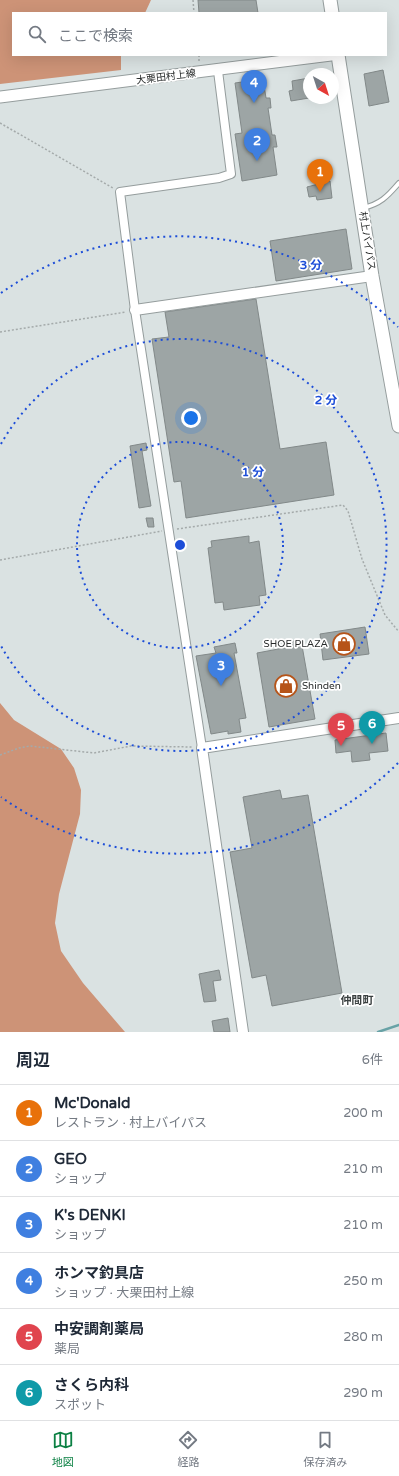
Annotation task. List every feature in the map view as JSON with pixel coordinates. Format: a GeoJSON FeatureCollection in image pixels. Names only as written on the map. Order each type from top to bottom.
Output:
{"type":"FeatureCollection","features":[{"type":"Feature","properties":{"kind":"highway"},"geometry":{"type":"LineString","coordinates":[[330,0],[332,12]]}},
{"type":"Feature","properties":{"kind":"highway","name":"村上バイパス"},"geometry":{"type":"LineString","coordinates":[[338,56],[372,276],[399,426]]}},
{"type":"Feature","properties":{"kind":"main road","name":"大栗田村上線"},"geometry":{"type":"LineString","coordinates":[[0,97],[218,71],[324,56]]}},
{"type":"Feature","properties":{"kind":"street"},"geometry":{"type":"LineString","coordinates":[[218,71],[232,174],[220,178],[120,192],[168,530],[244,1032]]}},
{"type":"Feature","properties":{"kind":"street"},"geometry":{"type":"LineString","coordinates":[[136,310],[372,276]]}},
{"type":"Feature","properties":{"kind":"street"},"geometry":{"type":"LineString","coordinates":[[202,748],[399,718]]}},
{"type":"Feature","properties":{"kind":"lane"},"geometry":{"type":"LineString","coordinates":[[362,208],[376,205],[388,196],[399,183]]}},
{"type":"Feature","properties":{"kind":"path"},"geometry":{"type":"LineString","coordinates":[[193,0],[194,12]]}},
{"type":"Feature","properties":{"kind":"path"},"geometry":{"type":"LineString","coordinates":[[0,123],[120,192]]}},
{"type":"Feature","properties":{"kind":"path"},"geometry":{"type":"LineString","coordinates":[[0,332],[136,310]]}},
{"type":"Feature","properties":{"kind":"path"},"geometry":{"type":"LineString","coordinates":[[0,560],[168,530],[343,505],[348,511],[362,559],[385,615],[399,632]]}},
{"type":"Feature","properties":{"kind":"path"},"geometry":{"type":"LineString","coordinates":[[0,755],[19,748],[30,746],[94,753],[131,746],[202,748]]}},
{"type":"Feature","properties":{"kind":"shaded area"},"geometry":{"type":"Polygon","coordinates":[[[0,0],[151,0],[145,12],[12,12],[12,56],[121,56],[121,70],[0,84],[0,0]]]}},
{"type":"Feature","properties":{"kind":"shaded area"},"geometry":{"type":"Polygon","coordinates":[[[0,703],[14,720],[61,749],[74,768],[81,790],[80,814],[59,894],[55,923],[61,951],[83,983],[125,1032],[0,1032],[0,703]]]}},
{"type":"Feature","properties":{"kind":"building"},"geometry":{"type":"Polygon","coordinates":[[[198,0],[256,0],[258,12],[199,12],[198,0]]]}},
{"type":"Feature","properties":{"kind":"building"},"geometry":{"type":"Polygon","coordinates":[[[383,70],[389,102],[369,106],[364,74],[383,70]]]}},
{"type":"Feature","properties":{"kind":"building"},"geometry":{"type":"Polygon","coordinates":[[[263,79],[266,98],[270,98],[271,108],[268,108],[272,135],[275,135],[277,147],[273,147],[277,175],[242,181],[235,134],[242,133],[235,83],[263,79]]]}},
{"type":"Feature","properties":{"kind":"building"},"geometry":{"type":"Polygon","coordinates":[[[303,79],[303,99],[291,101],[289,91],[293,90],[292,81],[303,79]]]}},
{"type":"Feature","properties":{"kind":"building"},"geometry":{"type":"Polygon","coordinates":[[[330,181],[332,198],[317,200],[316,196],[309,197],[307,187],[330,181]]]}},
{"type":"Feature","properties":{"kind":"building"},"geometry":{"type":"Polygon","coordinates":[[[346,229],[352,269],[276,281],[270,241],[346,229]]]}},
{"type":"Feature","properties":{"kind":"building"},"geometry":{"type":"Polygon","coordinates":[[[256,299],[280,449],[326,442],[334,495],[186,518],[181,481],[174,482],[152,339],[169,337],[165,312],[256,299]]]}},
{"type":"Feature","properties":{"kind":"building"},"geometry":{"type":"Polygon","coordinates":[[[146,443],[147,450],[142,451],[151,506],[139,508],[130,446],[146,443]]]}},
{"type":"Feature","properties":{"kind":"building"},"geometry":{"type":"Polygon","coordinates":[[[146,518],[153,518],[154,527],[148,527],[146,518]]]}},
{"type":"Feature","properties":{"kind":"building"},"geometry":{"type":"Polygon","coordinates":[[[249,536],[249,543],[259,541],[266,595],[259,596],[260,605],[224,610],[223,602],[215,603],[208,548],[212,547],[211,541],[249,536]]]}},
{"type":"Feature","properties":{"kind":"building","name":"SHOE PLAZA"},"geometry":{"type":"Polygon","coordinates":[[[365,627],[369,654],[323,660],[320,634],[365,627]]]}},
{"type":"Feature","properties":{"kind":"building","name":"Shinden"},"geometry":{"type":"Polygon","coordinates":[[[301,640],[315,719],[269,727],[257,653],[289,647],[288,642],[301,640]]]}},
{"type":"Feature","properties":{"kind":"building"},"geometry":{"type":"Polygon","coordinates":[[[235,643],[237,653],[234,653],[246,718],[239,719],[241,732],[228,734],[228,731],[211,734],[196,656],[216,653],[214,647],[235,643]]]}},
{"type":"Feature","properties":{"kind":"building"},"geometry":{"type":"Polygon","coordinates":[[[386,733],[388,751],[369,753],[370,760],[352,762],[351,751],[336,753],[335,740],[386,733]]]}},
{"type":"Feature","properties":{"kind":"building"},"geometry":{"type":"Polygon","coordinates":[[[280,790],[282,799],[308,795],[342,993],[272,1006],[266,975],[252,978],[230,852],[252,848],[243,797],[280,790]]]}},
{"type":"Feature","properties":{"kind":"building"},"geometry":{"type":"Polygon","coordinates":[[[219,970],[221,980],[213,981],[216,1001],[204,1002],[199,974],[219,970]]]}},
{"type":"Feature","properties":{"kind":"building"},"geometry":{"type":"Polygon","coordinates":[[[228,1018],[230,1032],[214,1032],[212,1021],[228,1018]]]}},
{"type":"Feature","properties":{"kind":"waterway"},"geometry":{"type":"LineString","coordinates":[[378,1032],[399,1025]]}},
{"type":"Feature","properties":{"kind":"place","name":"ホンマ釣具店"},"geometry":{"type":"Point","coordinates":[254,103]}},
{"type":"Feature","properties":{"kind":"place","name":"GEO"},"geometry":{"type":"Point","coordinates":[257,161]}},
{"type":"Feature","properties":{"kind":"place","name":"Mc'Donald"},"geometry":{"type":"Point","coordinates":[320,192]}},
{"type":"Feature","properties":{"kind":"place","name":"SHOE PLAZA"},"geometry":{"type":"Point","coordinates":[344,644]}},
{"type":"Feature","properties":{"kind":"place","name":"K's DENKI"},"geometry":{"type":"Point","coordinates":[221,686]}},
{"type":"Feature","properties":{"kind":"place","name":"Shinden"},"geometry":{"type":"Point","coordinates":[286,686]}},
{"type":"Feature","properties":{"kind":"place","name":"さくら内科"},"geometry":{"type":"Point","coordinates":[372,744]}},
{"type":"Feature","properties":{"kind":"place","name":"中安調剤薬局"},"geometry":{"type":"Point","coordinates":[341,746]}},
{"type":"Feature","properties":{"kind":"district","name":"仲間町"},"geometry":{"type":"Point","coordinates":[357,1000]}}]}
